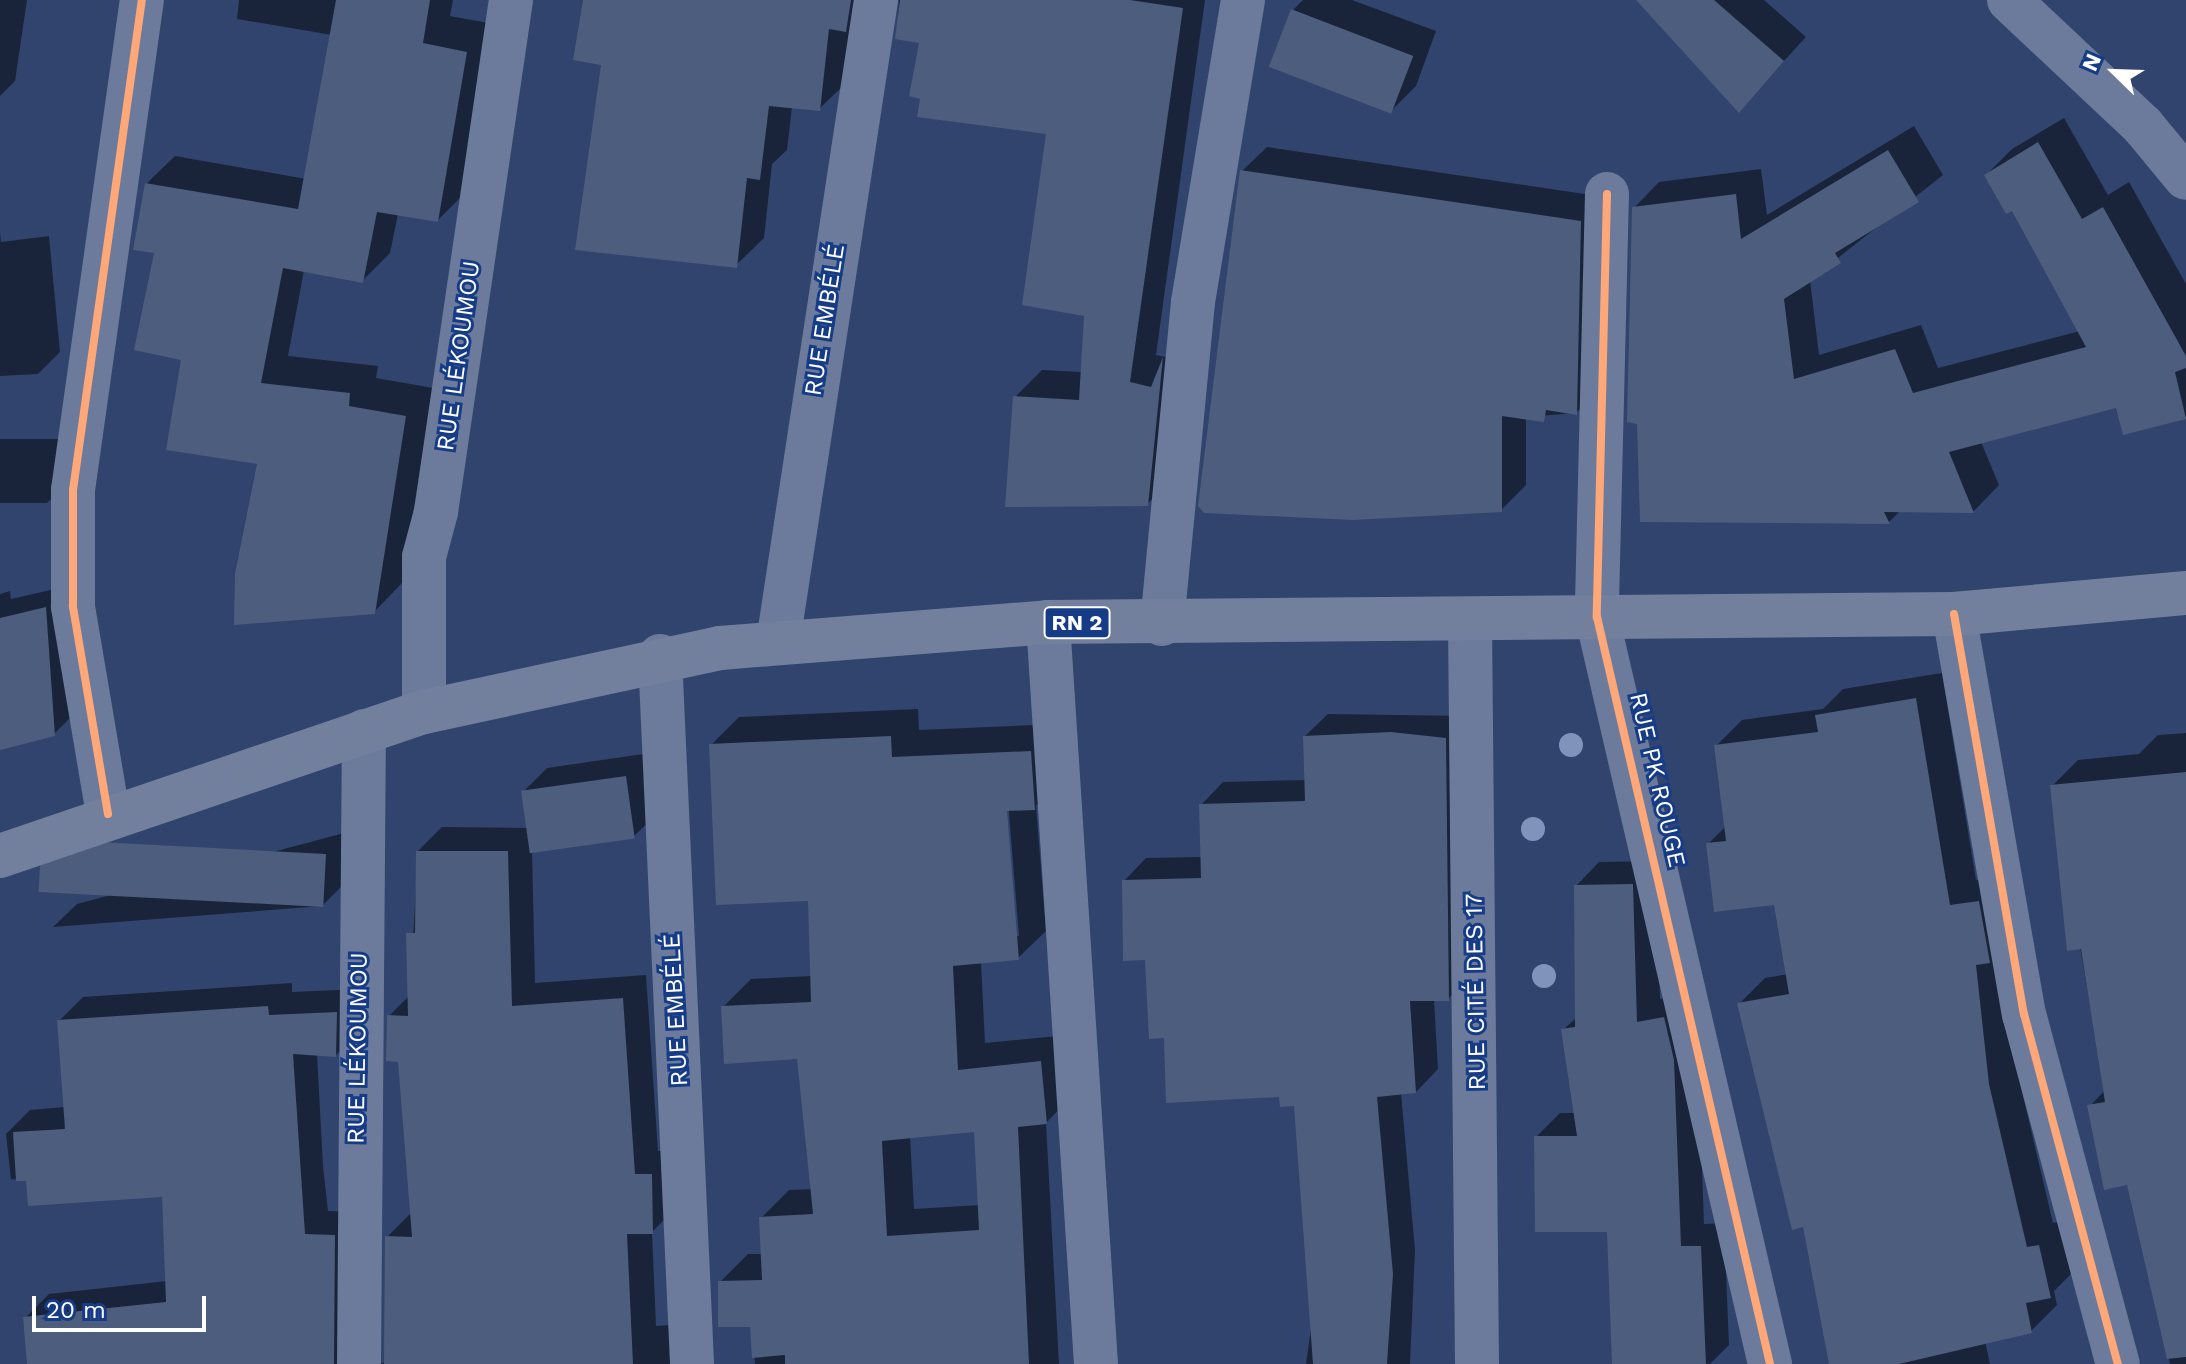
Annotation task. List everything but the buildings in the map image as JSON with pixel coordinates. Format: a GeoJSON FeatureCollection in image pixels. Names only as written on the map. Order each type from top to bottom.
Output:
{"type":"FeatureCollection","features":[{"type":"Feature","properties":{"kind":"highway","name":"RN 2"},"geometry":{"type":"LineString","coordinates":[[0,856],[108,814],[424,712],[660,656],[778,642],[1048,622],[1162,624],[1954,614],[2186,593]]}},
{"type":"Feature","properties":{"kind":"street"},"geometry":{"type":"LineString","coordinates":[[108,814],[73,606],[73,490],[142,0]]}},
{"type":"Feature","properties":{"kind":"street","name":"RUE LÉKOUMOU"},"geometry":{"type":"LineString","coordinates":[[424,712],[424,557],[436,512],[511,0]]}},
{"type":"Feature","properties":{"kind":"street","name":"RUE EMBÉLÉ"},"geometry":{"type":"LineString","coordinates":[[778,642],[876,0]]}},
{"type":"Feature","properties":{"kind":"street"},"geometry":{"type":"LineString","coordinates":[[1162,624],[1193,302],[1243,0]]}},
{"type":"Feature","properties":{"kind":"street"},"geometry":{"type":"LineString","coordinates":[[2009,0],[2143,126],[2186,178]]}},
{"type":"Feature","properties":{"kind":"street","name":"RUE PK ROUGE"},"geometry":{"type":"LineString","coordinates":[[1607,194],[1597,617],[1770,1364]]}},
{"type":"Feature","properties":{"kind":"street"},"geometry":{"type":"LineString","coordinates":[[1954,614],[2024,1014],[2118,1364]]}},
{"type":"Feature","properties":{"kind":"street","name":"RUE CITÉ DES 17"},"geometry":{"type":"LineString","coordinates":[[1470,621],[1477,1364]]}},
{"type":"Feature","properties":{"kind":"street"},"geometry":{"type":"LineString","coordinates":[[1048,622],[1096,1364]]}},
{"type":"Feature","properties":{"kind":"street","name":"RUE EMBÉLÉ"},"geometry":{"type":"LineString","coordinates":[[660,656],[692,1364]]}},
{"type":"Feature","properties":{"kind":"street","name":"RUE LÉKOUMOU"},"geometry":{"type":"LineString","coordinates":[[359,1364],[364,731]]}},
{"type":"Feature","properties":{"kind":"cycle path"},"geometry":{"type":"LineString","coordinates":[[108,814],[73,606],[73,490],[142,0]]}},
{"type":"Feature","properties":{"kind":"cycle path"},"geometry":{"type":"LineString","coordinates":[[1607,194],[1597,617],[1770,1364]]}},
{"type":"Feature","properties":{"kind":"cycle path"},"geometry":{"type":"LineString","coordinates":[[1954,614],[2024,1014],[2118,1364]]}}]}
